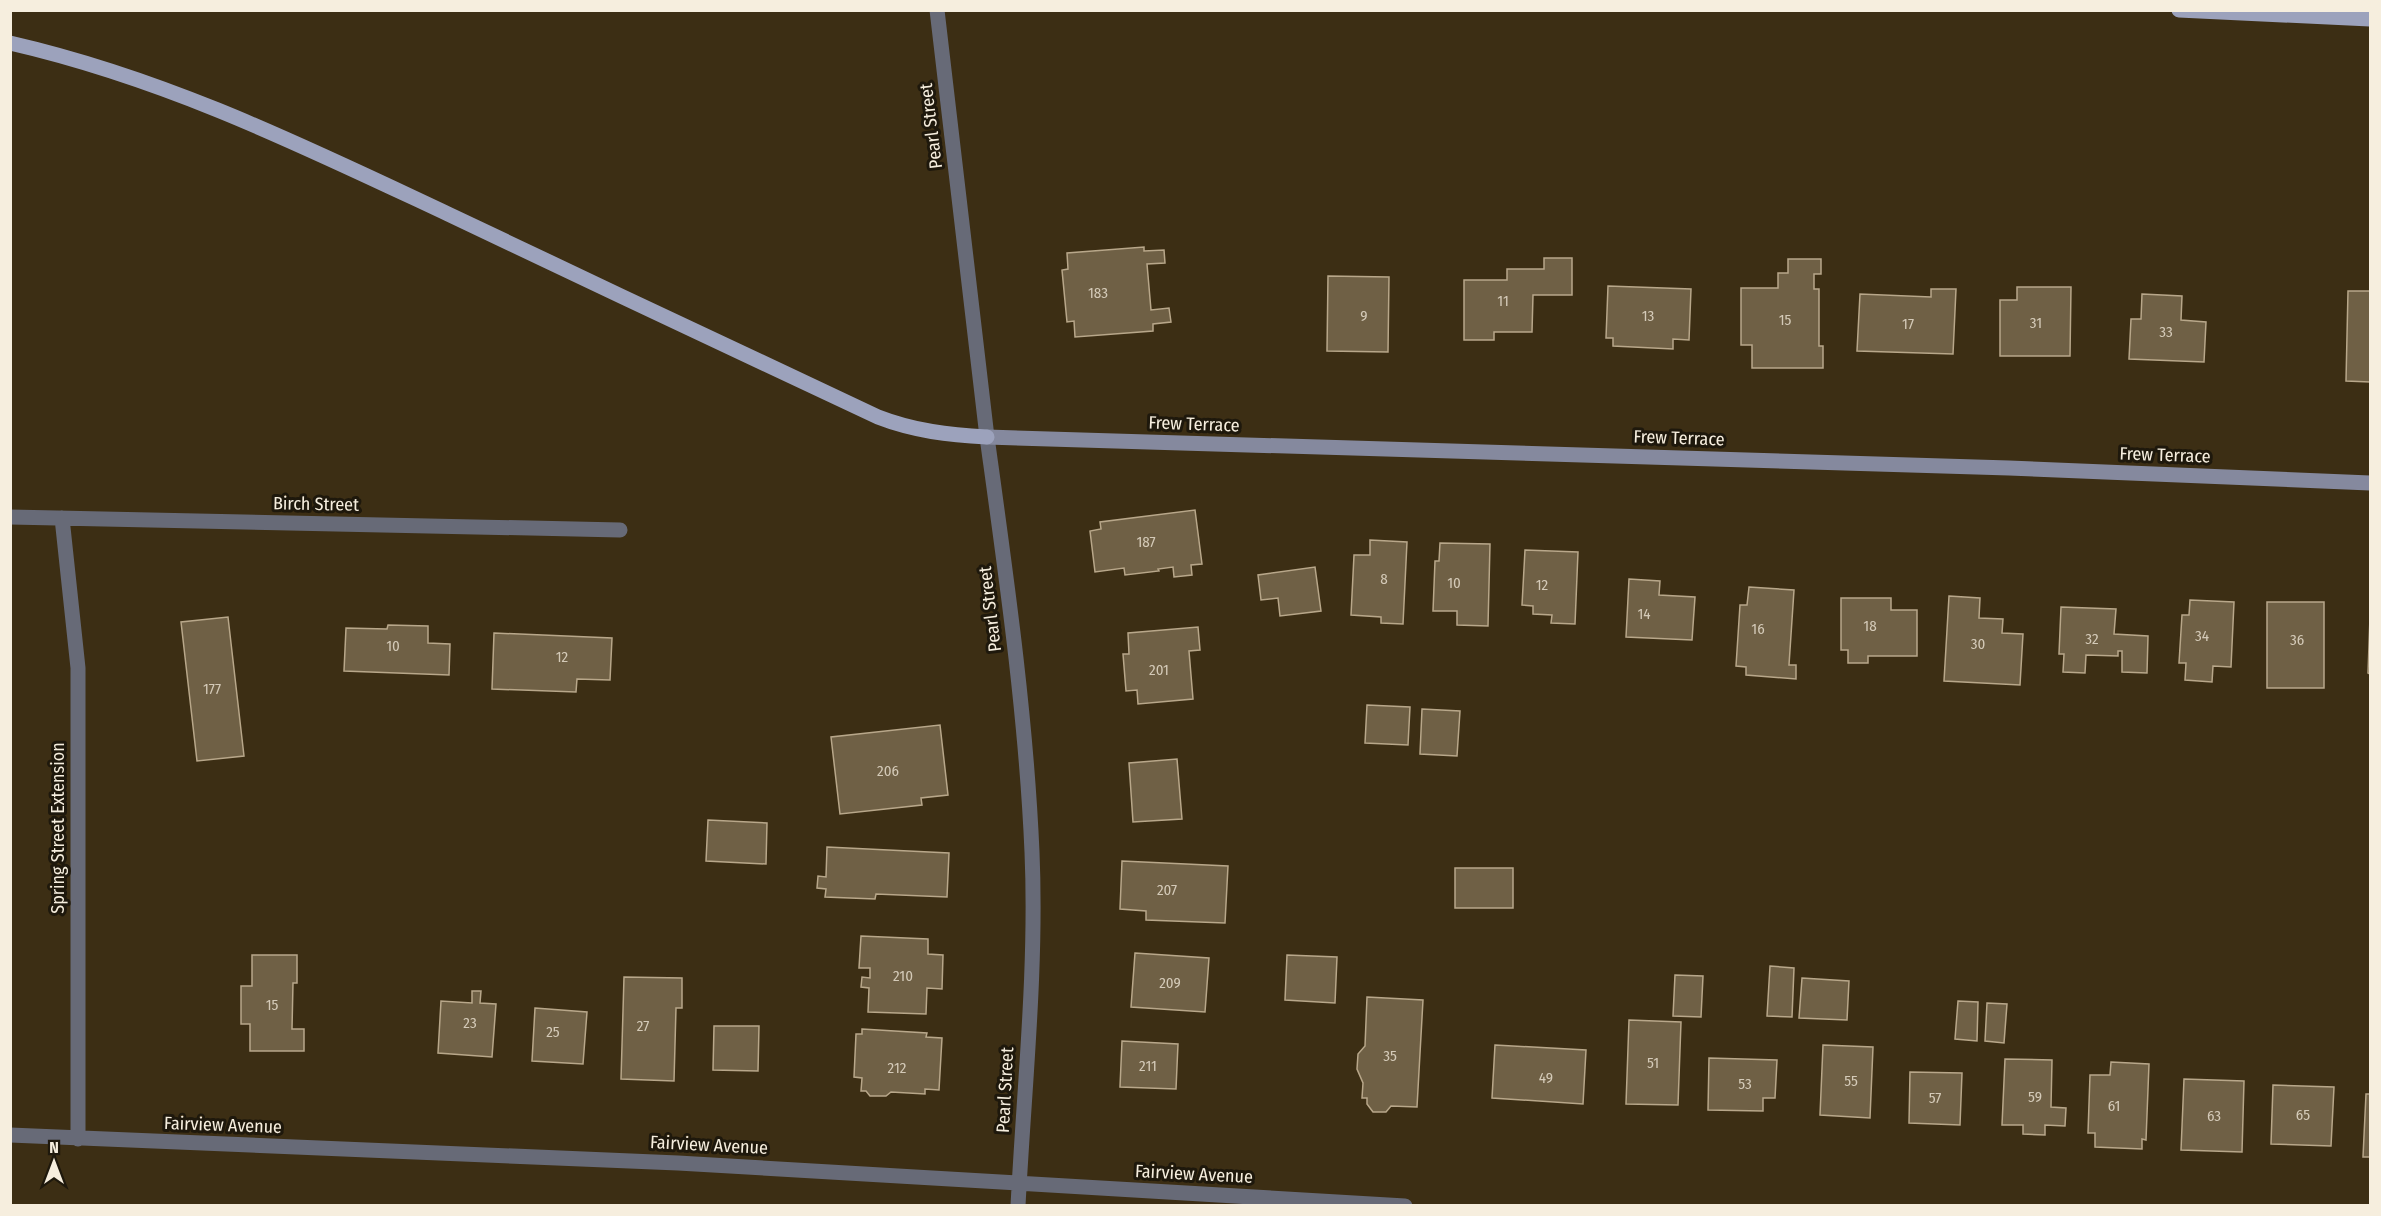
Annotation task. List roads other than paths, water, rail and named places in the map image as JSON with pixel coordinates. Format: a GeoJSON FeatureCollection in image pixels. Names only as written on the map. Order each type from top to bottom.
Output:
{"type":"FeatureCollection","features":[{"type":"Feature","properties":{"kind":"main road"},"geometry":{"type":"LineString","coordinates":[[2179,10],[2370,19]]}},
{"type":"Feature","properties":{"kind":"main road"},"geometry":{"type":"LineString","coordinates":[[10,43],[90,63],[140,79],[272,132],[878,417],[903,427],[930,433],[987,437]]}},
{"type":"Feature","properties":{"kind":"main road","name":"Frew Terrace"},"geometry":{"type":"LineString","coordinates":[[987,437],[2008,468],[2370,483]]}},
{"type":"Feature","properties":{"kind":"street","name":"Pearl Street"},"geometry":{"type":"LineString","coordinates":[[937,10],[987,437],[1018,671],[1032,853],[1031,958],[1018,1206]]}},
{"type":"Feature","properties":{"kind":"street","name":"Birch Street"},"geometry":{"type":"LineString","coordinates":[[10,517],[620,530]]}},
{"type":"Feature","properties":{"kind":"street","name":"Spring Street Extension"},"geometry":{"type":"LineString","coordinates":[[62,518],[78,668],[78,1139]]}},
{"type":"Feature","properties":{"kind":"street","name":"Fairview Avenue"},"geometry":{"type":"LineString","coordinates":[[10,1136],[678,1163],[1405,1206]]}}]}
